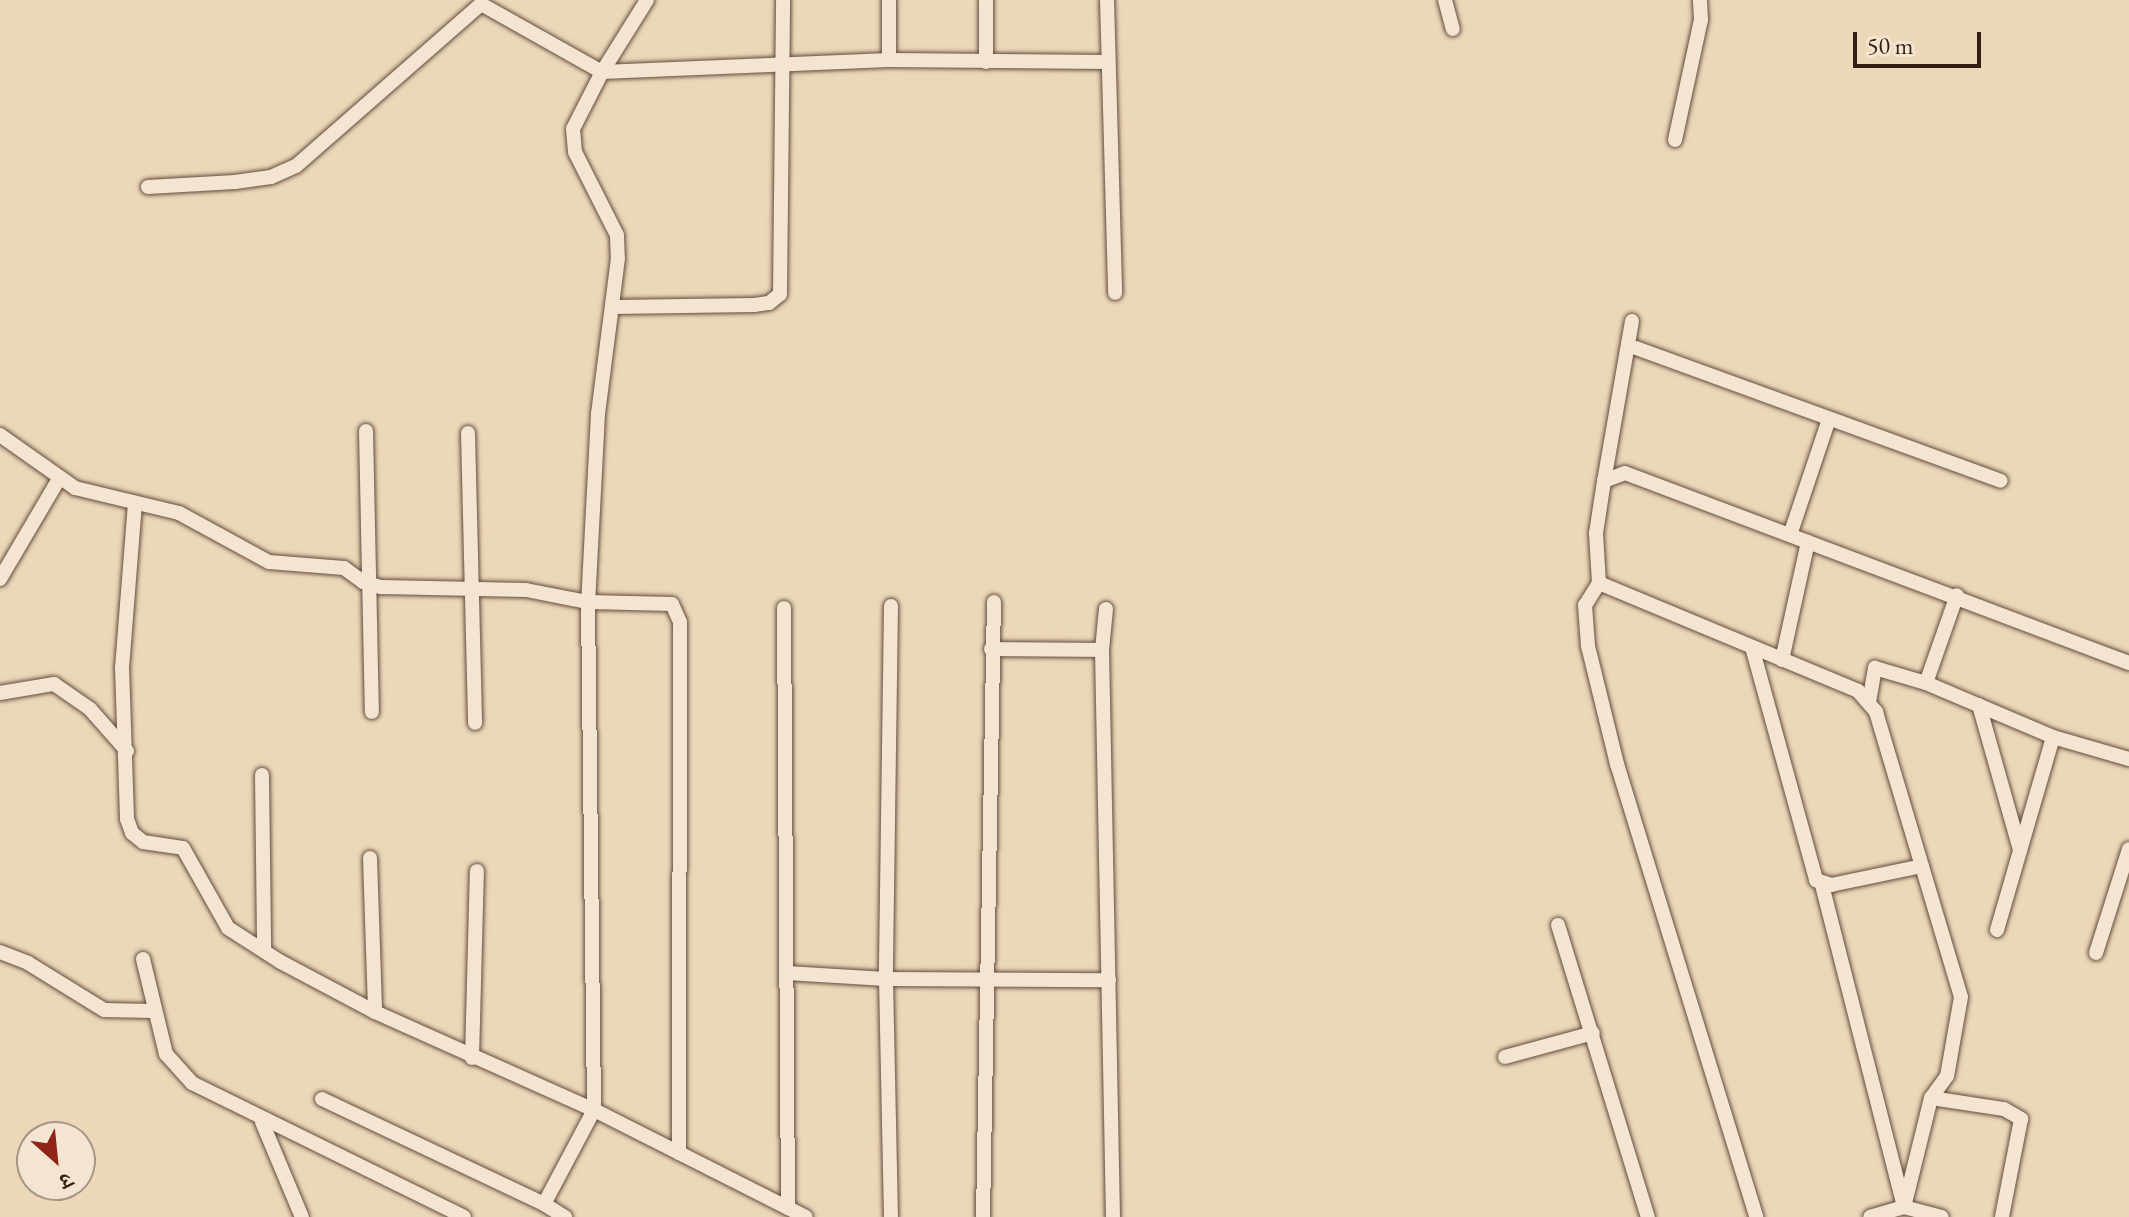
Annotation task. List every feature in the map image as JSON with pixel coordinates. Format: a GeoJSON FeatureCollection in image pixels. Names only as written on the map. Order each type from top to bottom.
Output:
{"type":"FeatureCollection","features":[{"type":"Feature","properties":{"kind":"street"},"geometry":{"type":"LineString","coordinates":[[544,1204],[594,1110],[588,602],[598,414],[613,307],[617,235],[575,152],[573,129],[602,72],[647,0]]}},
{"type":"Feature","properties":{"kind":"street"},"geometry":{"type":"LineString","coordinates":[[613,307],[754,305],[769,303],[780,294],[786,65],[783,0]]}},
{"type":"Feature","properties":{"kind":"street"},"geometry":{"type":"LineString","coordinates":[[889,0],[889,60]]}},
{"type":"Feature","properties":{"kind":"street"},"geometry":{"type":"LineString","coordinates":[[986,0],[986,62]]}},
{"type":"Feature","properties":{"kind":"street"},"geometry":{"type":"LineString","coordinates":[[1107,0],[1106,62],[1115,293]]}},
{"type":"Feature","properties":{"kind":"street"},"geometry":{"type":"LineString","coordinates":[[1445,0],[1453,29]]}},
{"type":"Feature","properties":{"kind":"street"},"geometry":{"type":"LineString","coordinates":[[1675,140],[1701,20],[1700,0]]}},
{"type":"Feature","properties":{"kind":"street"},"geometry":{"type":"LineString","coordinates":[[148,187],[247,181],[296,166],[482,2],[602,72],[889,60],[1106,62]]}},
{"type":"Feature","properties":{"kind":"street"},"geometry":{"type":"LineString","coordinates":[[1632,321],[1596,533],[1599,583],[1585,605],[1588,646],[1617,764],[1756,1217]]}},
{"type":"Feature","properties":{"kind":"street"},"geometry":{"type":"LineString","coordinates":[[1636,348],[2001,481]]}},
{"type":"Feature","properties":{"kind":"street"},"geometry":{"type":"LineString","coordinates":[[1790,535],[1829,419]]}},
{"type":"Feature","properties":{"kind":"street"},"geometry":{"type":"LineString","coordinates":[[366,431],[372,712]]}},
{"type":"Feature","properties":{"kind":"street"},"geometry":{"type":"LineString","coordinates":[[468,433],[475,723]]}},
{"type":"Feature","properties":{"kind":"street"},"geometry":{"type":"LineString","coordinates":[[0,435],[75,488],[179,513],[269,562],[344,568],[371,586],[526,590],[588,602],[662,602],[679,611],[679,1153]]}},
{"type":"Feature","properties":{"kind":"street"},"geometry":{"type":"LineString","coordinates":[[1604,481],[1625,473],[1957,595],[2129,663]]}},
{"type":"Feature","properties":{"kind":"street"},"geometry":{"type":"LineString","coordinates":[[0,579],[59,479]]}},
{"type":"Feature","properties":{"kind":"street"},"geometry":{"type":"LineString","coordinates":[[135,503],[122,667],[127,819],[132,833],[143,842],[183,848],[228,928],[264,951],[375,1012],[594,1110],[806,1217]]}},
{"type":"Feature","properties":{"kind":"street"},"geometry":{"type":"LineString","coordinates":[[1782,660],[1808,542]]}},
{"type":"Feature","properties":{"kind":"street"},"geometry":{"type":"LineString","coordinates":[[1599,583],[1858,691],[1869,702],[1883,728],[1961,997],[1947,1076],[1931,1098],[1904,1207]]}},
{"type":"Feature","properties":{"kind":"street"},"geometry":{"type":"LineString","coordinates":[[1926,683],[1957,595]]}},
{"type":"Feature","properties":{"kind":"street"},"geometry":{"type":"LineString","coordinates":[[983,1217],[994,602]]}},
{"type":"Feature","properties":{"kind":"street"},"geometry":{"type":"LineString","coordinates":[[891,606],[886,979],[891,1217]]}},
{"type":"Feature","properties":{"kind":"street"},"geometry":{"type":"LineString","coordinates":[[784,608],[788,1208]]}},
{"type":"Feature","properties":{"kind":"street"},"geometry":{"type":"LineString","coordinates":[[1106,609],[1102,650],[1113,1217]]}},
{"type":"Feature","properties":{"kind":"street"},"geometry":{"type":"LineString","coordinates":[[1752,647],[1813,872],[1822,885],[1904,1207]]}},
{"type":"Feature","properties":{"kind":"street"},"geometry":{"type":"LineString","coordinates":[[991,649],[1102,650]]}},
{"type":"Feature","properties":{"kind":"street"},"geometry":{"type":"LineString","coordinates":[[1869,702],[1875,668],[1926,683],[2053,737],[2129,759]]}},
{"type":"Feature","properties":{"kind":"street"},"geometry":{"type":"LineString","coordinates":[[0,693],[54,684],[90,709],[127,751]]}},
{"type":"Feature","properties":{"kind":"street"},"geometry":{"type":"LineString","coordinates":[[1979,705],[2020,851]]}},
{"type":"Feature","properties":{"kind":"street"},"geometry":{"type":"LineString","coordinates":[[1997,930],[2053,737]]}},
{"type":"Feature","properties":{"kind":"street"},"geometry":{"type":"LineString","coordinates":[[262,775],[264,951]]}},
{"type":"Feature","properties":{"kind":"street"},"geometry":{"type":"LineString","coordinates":[[2096,953],[2129,849]]}},
{"type":"Feature","properties":{"kind":"street"},"geometry":{"type":"LineString","coordinates":[[370,858],[375,1012]]}},
{"type":"Feature","properties":{"kind":"street"},"geometry":{"type":"LineString","coordinates":[[1822,885],[1922,866]]}},
{"type":"Feature","properties":{"kind":"street"},"geometry":{"type":"LineString","coordinates":[[472,1058],[477,871]]}},
{"type":"Feature","properties":{"kind":"street"},"geometry":{"type":"LineString","coordinates":[[1558,925],[1648,1217]]}},
{"type":"Feature","properties":{"kind":"street"},"geometry":{"type":"LineString","coordinates":[[0,952],[104,1010],[153,1011]]}},
{"type":"Feature","properties":{"kind":"street"},"geometry":{"type":"LineString","coordinates":[[143,959],[153,1011],[166,1054],[178,1070],[262,1122],[464,1217]]}},
{"type":"Feature","properties":{"kind":"street"},"geometry":{"type":"LineString","coordinates":[[787,973],[886,979],[1109,980]]}},
{"type":"Feature","properties":{"kind":"street"},"geometry":{"type":"LineString","coordinates":[[1505,1057],[1593,1033]]}},
{"type":"Feature","properties":{"kind":"street"},"geometry":{"type":"LineString","coordinates":[[1931,1098],[2004,1109],[2021,1119],[2002,1217]]}},
{"type":"Feature","properties":{"kind":"street"},"geometry":{"type":"LineString","coordinates":[[322,1099],[544,1204],[565,1217]]}},
{"type":"Feature","properties":{"kind":"street"},"geometry":{"type":"LineString","coordinates":[[262,1122],[302,1217]]}},
{"type":"Feature","properties":{"kind":"street"},"geometry":{"type":"LineString","coordinates":[[1870,1217],[1904,1207],[1942,1217]]}}]}
